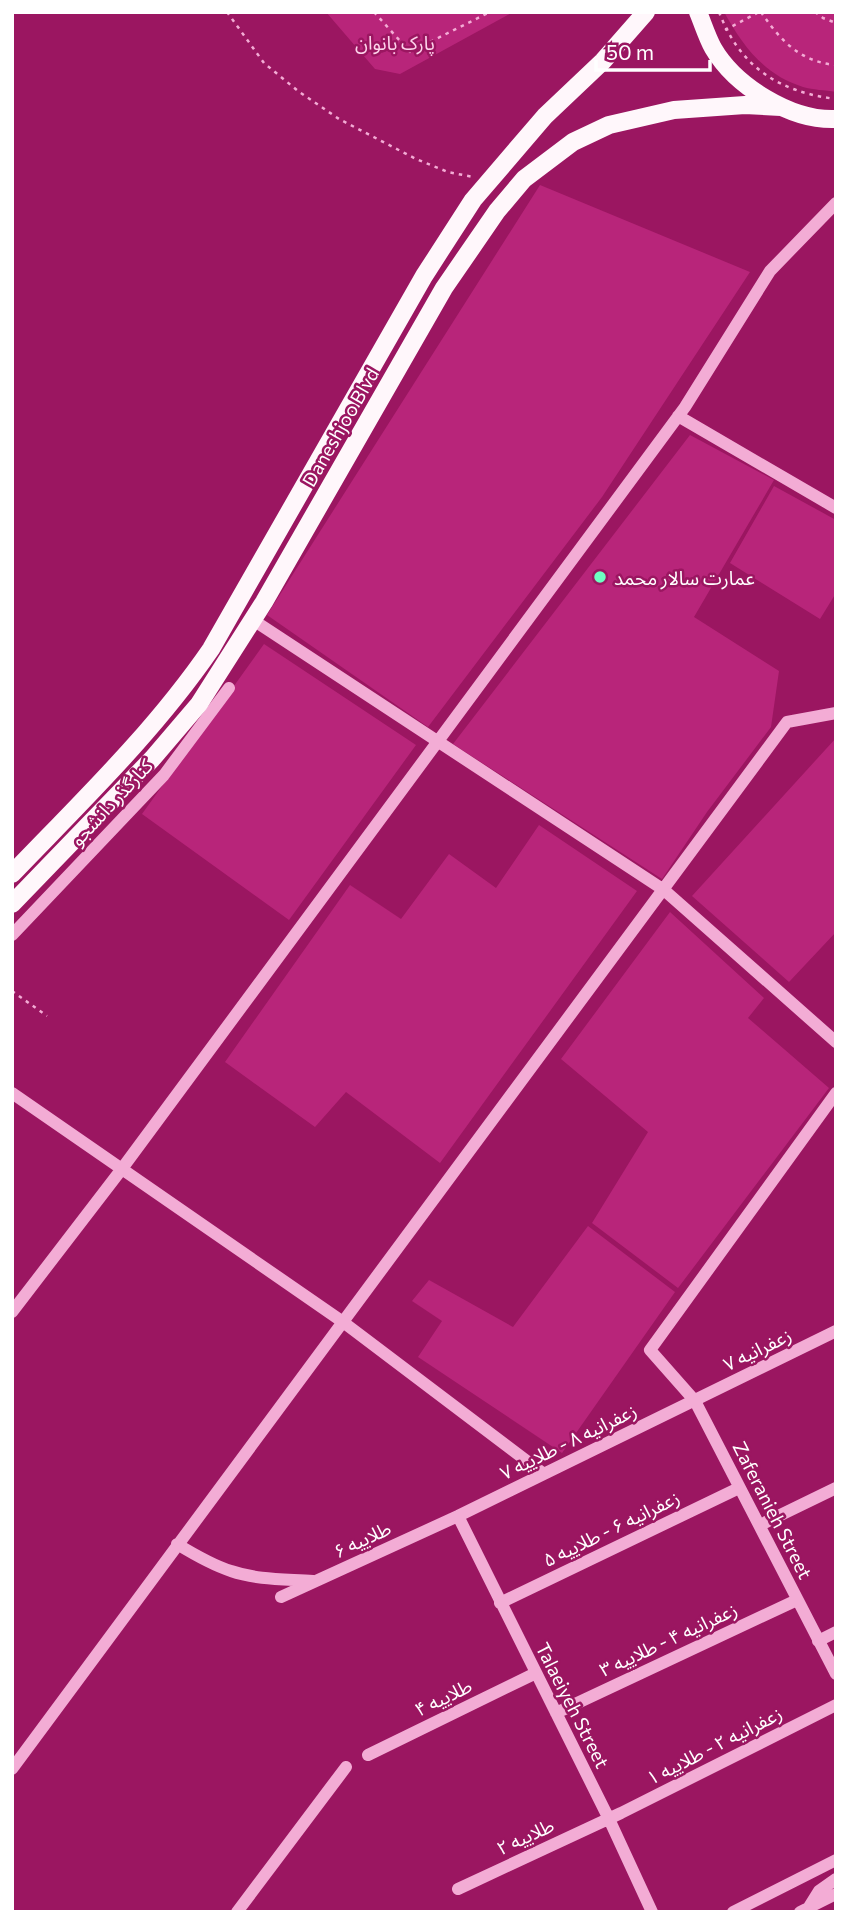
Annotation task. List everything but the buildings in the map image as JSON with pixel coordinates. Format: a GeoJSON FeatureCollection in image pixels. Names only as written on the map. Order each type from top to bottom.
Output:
{"type":"FeatureCollection","features":[{"type":"Feature","properties":{"kind":"main road","name":"Daneshjoo Blvd"},"geometry":{"type":"LineString","coordinates":[[12,874],[140,741],[181,692],[204,659],[424,276],[472,200],[545,116],[603,61],[646,12]]}},
{"type":"Feature","properties":{"kind":"main road"},"geometry":{"type":"LineString","coordinates":[[698,12],[713,48],[743,83],[781,107],[833,120]]}},
{"type":"Feature","properties":{"kind":"main road","name":"Daneshjoo Blvd"},"geometry":{"type":"LineString","coordinates":[[12,904],[152,759],[229,661],[444,288],[482,231],[524,179],[573,142],[609,125],[674,110],[745,105],[781,107]]}},
{"type":"Feature","properties":{"kind":"street"},"geometry":{"type":"LineString","coordinates":[[12,1312],[121,1170],[678,416],[770,271],[836,203]]}},
{"type":"Feature","properties":{"kind":"street"},"geometry":{"type":"LineString","coordinates":[[678,416],[836,508]]}},
{"type":"Feature","properties":{"kind":"street"},"geometry":{"type":"LineString","coordinates":[[253,620],[664,890],[836,1042]]}},
{"type":"Feature","properties":{"kind":"street","name":"کنارگذر دانشجو"},"geometry":{"type":"LineString","coordinates":[[12,935],[164,775],[229,688]]}},
{"type":"Feature","properties":{"kind":"street"},"geometry":{"type":"LineString","coordinates":[[12,1769],[787,722],[836,713]]}},
{"type":"Feature","properties":{"kind":"street"},"geometry":{"type":"LineString","coordinates":[[12,1093],[343,1322],[544,1474]]}},
{"type":"Feature","properties":{"kind":"street","name":"Zaferanieh Street"},"geometry":{"type":"LineString","coordinates":[[836,1093],[650,1350],[695,1401],[836,1674]]}},
{"type":"Feature","properties":{"kind":"street","name":"زعفرانیه ۷"},"geometry":{"type":"LineString","coordinates":[[695,1401],[836,1331]]}},
{"type":"Feature","properties":{"kind":"street","name":"زعفرانیه ۸ - طلاییه ۷"},"geometry":{"type":"LineString","coordinates":[[458,1516],[695,1401]]}},
{"type":"Feature","properties":{"kind":"street","name":"زعفرانیه ۶ - طلاییه ۵"},"geometry":{"type":"LineString","coordinates":[[500,1603],[739,1488]]}},
{"type":"Feature","properties":{"kind":"street"},"geometry":{"type":"LineString","coordinates":[[760,1525],[836,1488]]}},
{"type":"Feature","properties":{"kind":"street","name":"طلاییه ۶"},"geometry":{"type":"LineString","coordinates":[[281,1597],[458,1516]]}},
{"type":"Feature","properties":{"kind":"street","name":"Talaeiyeh Street"},"geometry":{"type":"LineString","coordinates":[[458,1516],[609,1819],[652,1912]]}},
{"type":"Feature","properties":{"kind":"street"},"geometry":{"type":"LineString","coordinates":[[177,1544],[208,1562],[233,1572],[259,1577],[316,1581]]}},
{"type":"Feature","properties":{"kind":"street","name":"زعفرانیه ۴ - طلاییه ۳"},"geometry":{"type":"LineString","coordinates":[[556,1713],[797,1600]]}},
{"type":"Feature","properties":{"kind":"street"},"geometry":{"type":"LineString","coordinates":[[818,1641],[836,1632]]}},
{"type":"Feature","properties":{"kind":"street","name":"طلاییه ۴"},"geometry":{"type":"LineString","coordinates":[[368,1755],[536,1673]]}},
{"type":"Feature","properties":{"kind":"street","name":"زعفرانیه ۲ - طلاییه ۱"},"geometry":{"type":"LineString","coordinates":[[609,1819],[836,1705]]}},
{"type":"Feature","properties":{"kind":"street"},"geometry":{"type":"LineString","coordinates":[[237,1912],[346,1767]]}},
{"type":"Feature","properties":{"kind":"street","name":"طلاییه ۲"},"geometry":{"type":"LineString","coordinates":[[458,1889],[609,1819]]}},
{"type":"Feature","properties":{"kind":"street"},"geometry":{"type":"LineString","coordinates":[[733,1912],[836,1860]]}},
{"type":"Feature","properties":{"kind":"street"},"geometry":{"type":"LineString","coordinates":[[805,1909],[819,1891],[836,1879]]}},
{"type":"Feature","properties":{"kind":"street"},"geometry":{"type":"LineString","coordinates":[[805,1909],[836,1894]]}},
{"type":"Feature","properties":{"kind":"path"},"geometry":{"type":"LineString","coordinates":[[227,12],[264,63],[339,119],[437,168],[490,180]]}},
{"type":"Feature","properties":{"kind":"path"},"geometry":{"type":"LineString","coordinates":[[374,12],[410,52],[490,12]]}},
{"type":"Feature","properties":{"kind":"path"},"geometry":{"type":"LineString","coordinates":[[719,12],[725,30],[740,52],[760,72],[783,86],[809,96],[836,99]]}},
{"type":"Feature","properties":{"kind":"path"},"geometry":{"type":"LineString","coordinates":[[725,30],[760,12],[778,37],[802,56],[836,65]]}},
{"type":"Feature","properties":{"kind":"path"},"geometry":{"type":"LineString","coordinates":[[815,12],[836,23]]}},
{"type":"Feature","properties":{"kind":"path"},"geometry":{"type":"LineString","coordinates":[[12,991],[47,1016]]}},
{"type":"Feature","properties":{"kind":"green space","name":"پارک بانوان"},"geometry":{"type":"Polygon","coordinates":[[[326,12],[513,12],[400,74],[375,69],[326,12]]]}},
{"type":"Feature","properties":{"kind":"green space"},"geometry":{"type":"Polygon","coordinates":[[[724,12],[836,12],[836,92],[803,87],[777,75],[747,48],[724,12]]]}},
{"type":"Feature","properties":{"kind":"green space"},"geometry":{"type":"Polygon","coordinates":[[[540,185],[750,272],[602,497],[428,727],[267,615],[540,185]]]}},
{"type":"Feature","properties":{"kind":"green space"},"geometry":{"type":"Polygon","coordinates":[[[690,435],[774,480],[694,617],[779,671],[771,727],[707,812],[662,879],[453,744],[690,435]]]}},
{"type":"Feature","properties":{"kind":"green space"},"geometry":{"type":"Polygon","coordinates":[[[774,486],[836,520],[836,593],[820,619],[730,563],[774,486]]]}},
{"type":"Feature","properties":{"kind":"green space"},"geometry":{"type":"Polygon","coordinates":[[[264,644],[416,745],[289,920],[142,814],[264,644]]]}},
{"type":"Feature","properties":{"kind":"green space"},"geometry":{"type":"Polygon","coordinates":[[[836,738],[836,932],[789,982],[692,896],[836,738]]]}},
{"type":"Feature","properties":{"kind":"green space"},"geometry":{"type":"Polygon","coordinates":[[[539,825],[637,891],[440,1163],[346,1092],[315,1127],[225,1062],[350,885],[401,919],[449,854],[496,888],[539,825]]]}},
{"type":"Feature","properties":{"kind":"green space"},"geometry":{"type":"Polygon","coordinates":[[[670,912],[764,998],[748,1018],[829,1088],[678,1288],[592,1223],[648,1132],[561,1059],[670,912]]]}},
{"type":"Feature","properties":{"kind":"green space"},"geometry":{"type":"Polygon","coordinates":[[[588,1226],[675,1292],[562,1453],[418,1357],[442,1321],[412,1301],[429,1280],[513,1327],[588,1226]]]}},
{"type":"Feature","properties":{"kind":"place","name":"عمارت سالار محمد"},"geometry":{"type":"Point","coordinates":[600,577]}}]}
